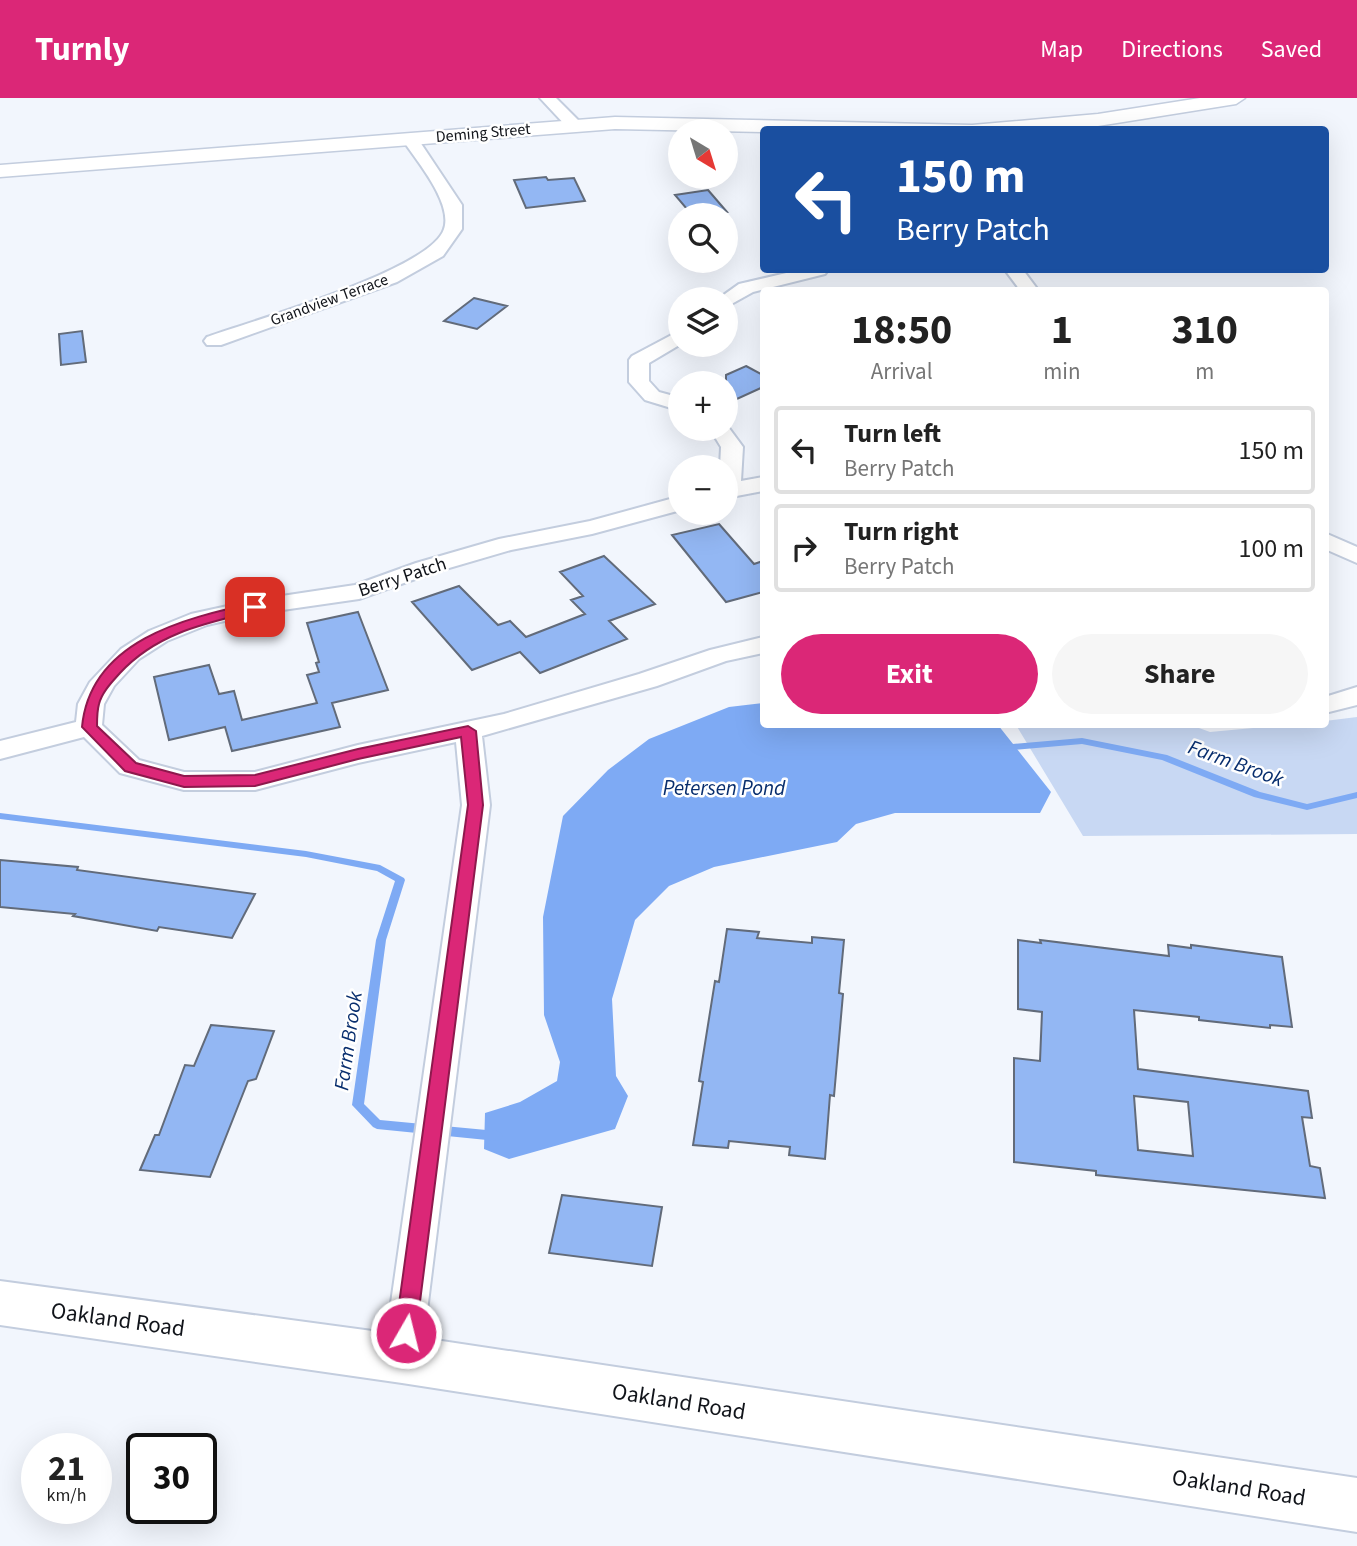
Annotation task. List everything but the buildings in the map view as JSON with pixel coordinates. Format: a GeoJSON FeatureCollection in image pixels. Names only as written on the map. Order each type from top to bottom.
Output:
{"type":"FeatureCollection","features":[{"type":"Feature","properties":{"kind":"main road","name":"Oakland Road"},"geometry":{"type":"LineString","coordinates":[[0,1303],[402,1359],[1357,1505]]}},
{"type":"Feature","properties":{"kind":"street"},"geometry":{"type":"LineString","coordinates":[[548,98],[574,125]]}},
{"type":"Feature","properties":{"kind":"street"},"geometry":{"type":"LineString","coordinates":[[1025,126],[1098,120],[1236,98]]}},
{"type":"Feature","properties":{"kind":"street","name":"Deming Street"},"geometry":{"type":"LineString","coordinates":[[0,171],[574,125],[670,123],[798,126]]}},
{"type":"Feature","properties":{"kind":"street","name":"Grandview Terrace"},"geometry":{"type":"LineString","coordinates":[[214,341],[391,278],[438,252],[453,229],[453,205],[410,139]]}},
{"type":"Feature","properties":{"kind":"street"},"geometry":{"type":"LineString","coordinates":[[738,293],[746,288],[800,273]]}},
{"type":"Feature","properties":{"kind":"street"},"geometry":{"type":"LineString","coordinates":[[668,343],[639,360],[639,382],[652,396],[668,401]]}},
{"type":"Feature","properties":{"kind":"street"},"geometry":{"type":"LineString","coordinates":[[738,488],[760,485]]}},
{"type":"Feature","properties":{"kind":"street","name":"Berry Patch"},"geometry":{"type":"LineString","coordinates":[[89,727],[91,704],[103,682],[130,654],[158,636],[200,619],[255,607],[359,592],[424,568],[507,544],[592,527],[668,507]]}},
{"type":"Feature","properties":{"kind":"street"},"geometry":{"type":"LineString","coordinates":[[1329,542],[1357,556]]}},
{"type":"Feature","properties":{"kind":"street"},"geometry":{"type":"LineString","coordinates":[[0,750],[89,727],[130,767],[184,781],[255,780],[358,754],[509,723],[719,655],[760,646]]}},
{"type":"Feature","properties":{"kind":"street"},"geometry":{"type":"LineString","coordinates":[[1329,705],[1341,704],[1357,695]]}},
{"type":"Feature","properties":{"kind":"street"},"geometry":{"type":"LineString","coordinates":[[402,1359],[475,805],[468,731]]}},
{"type":"Feature","properties":{"kind":"shaded area"},"geometry":{"type":"Polygon","coordinates":[[[1357,717],[1357,834],[1083,836],[1018,728],[1199,728],[1210,732],[1254,728],[1329,728],[1329,720],[1357,717]]]}},
{"type":"Feature","properties":{"kind":"water","name":"Petersen Pond"},"geometry":{"type":"Polygon","coordinates":[[[760,703],[760,728],[1000,728],[1051,792],[1040,813],[895,813],[856,824],[837,842],[714,867],[669,886],[635,920],[612,999],[616,1076],[628,1096],[615,1129],[509,1159],[484,1149],[485,1113],[520,1102],[557,1081],[560,1062],[544,1015],[543,917],[563,816],[608,770],[649,739],[729,707],[760,703]]]}},
{"type":"Feature","properties":{"kind":"waterway","name":"Farm Brook"},"geometry":{"type":"LineString","coordinates":[[1002,748],[1082,741],[1164,757],[1257,795],[1307,807],[1357,795]]}},
{"type":"Feature","properties":{"kind":"waterway","name":"Farm Brook"},"geometry":{"type":"LineString","coordinates":[[0,816],[306,854],[380,868],[400,880],[381,940],[358,1105],[377,1124],[497,1136]]}},
{"type":"Feature","properties":{"kind":"route"},"geometry":{"type":"LineString","coordinates":[[255,607],[200,619],[158,636],[130,654],[103,682],[91,704],[89,727],[130,767],[184,781],[255,780],[358,754],[468,731],[475,805],[406,1333]]}}]}
